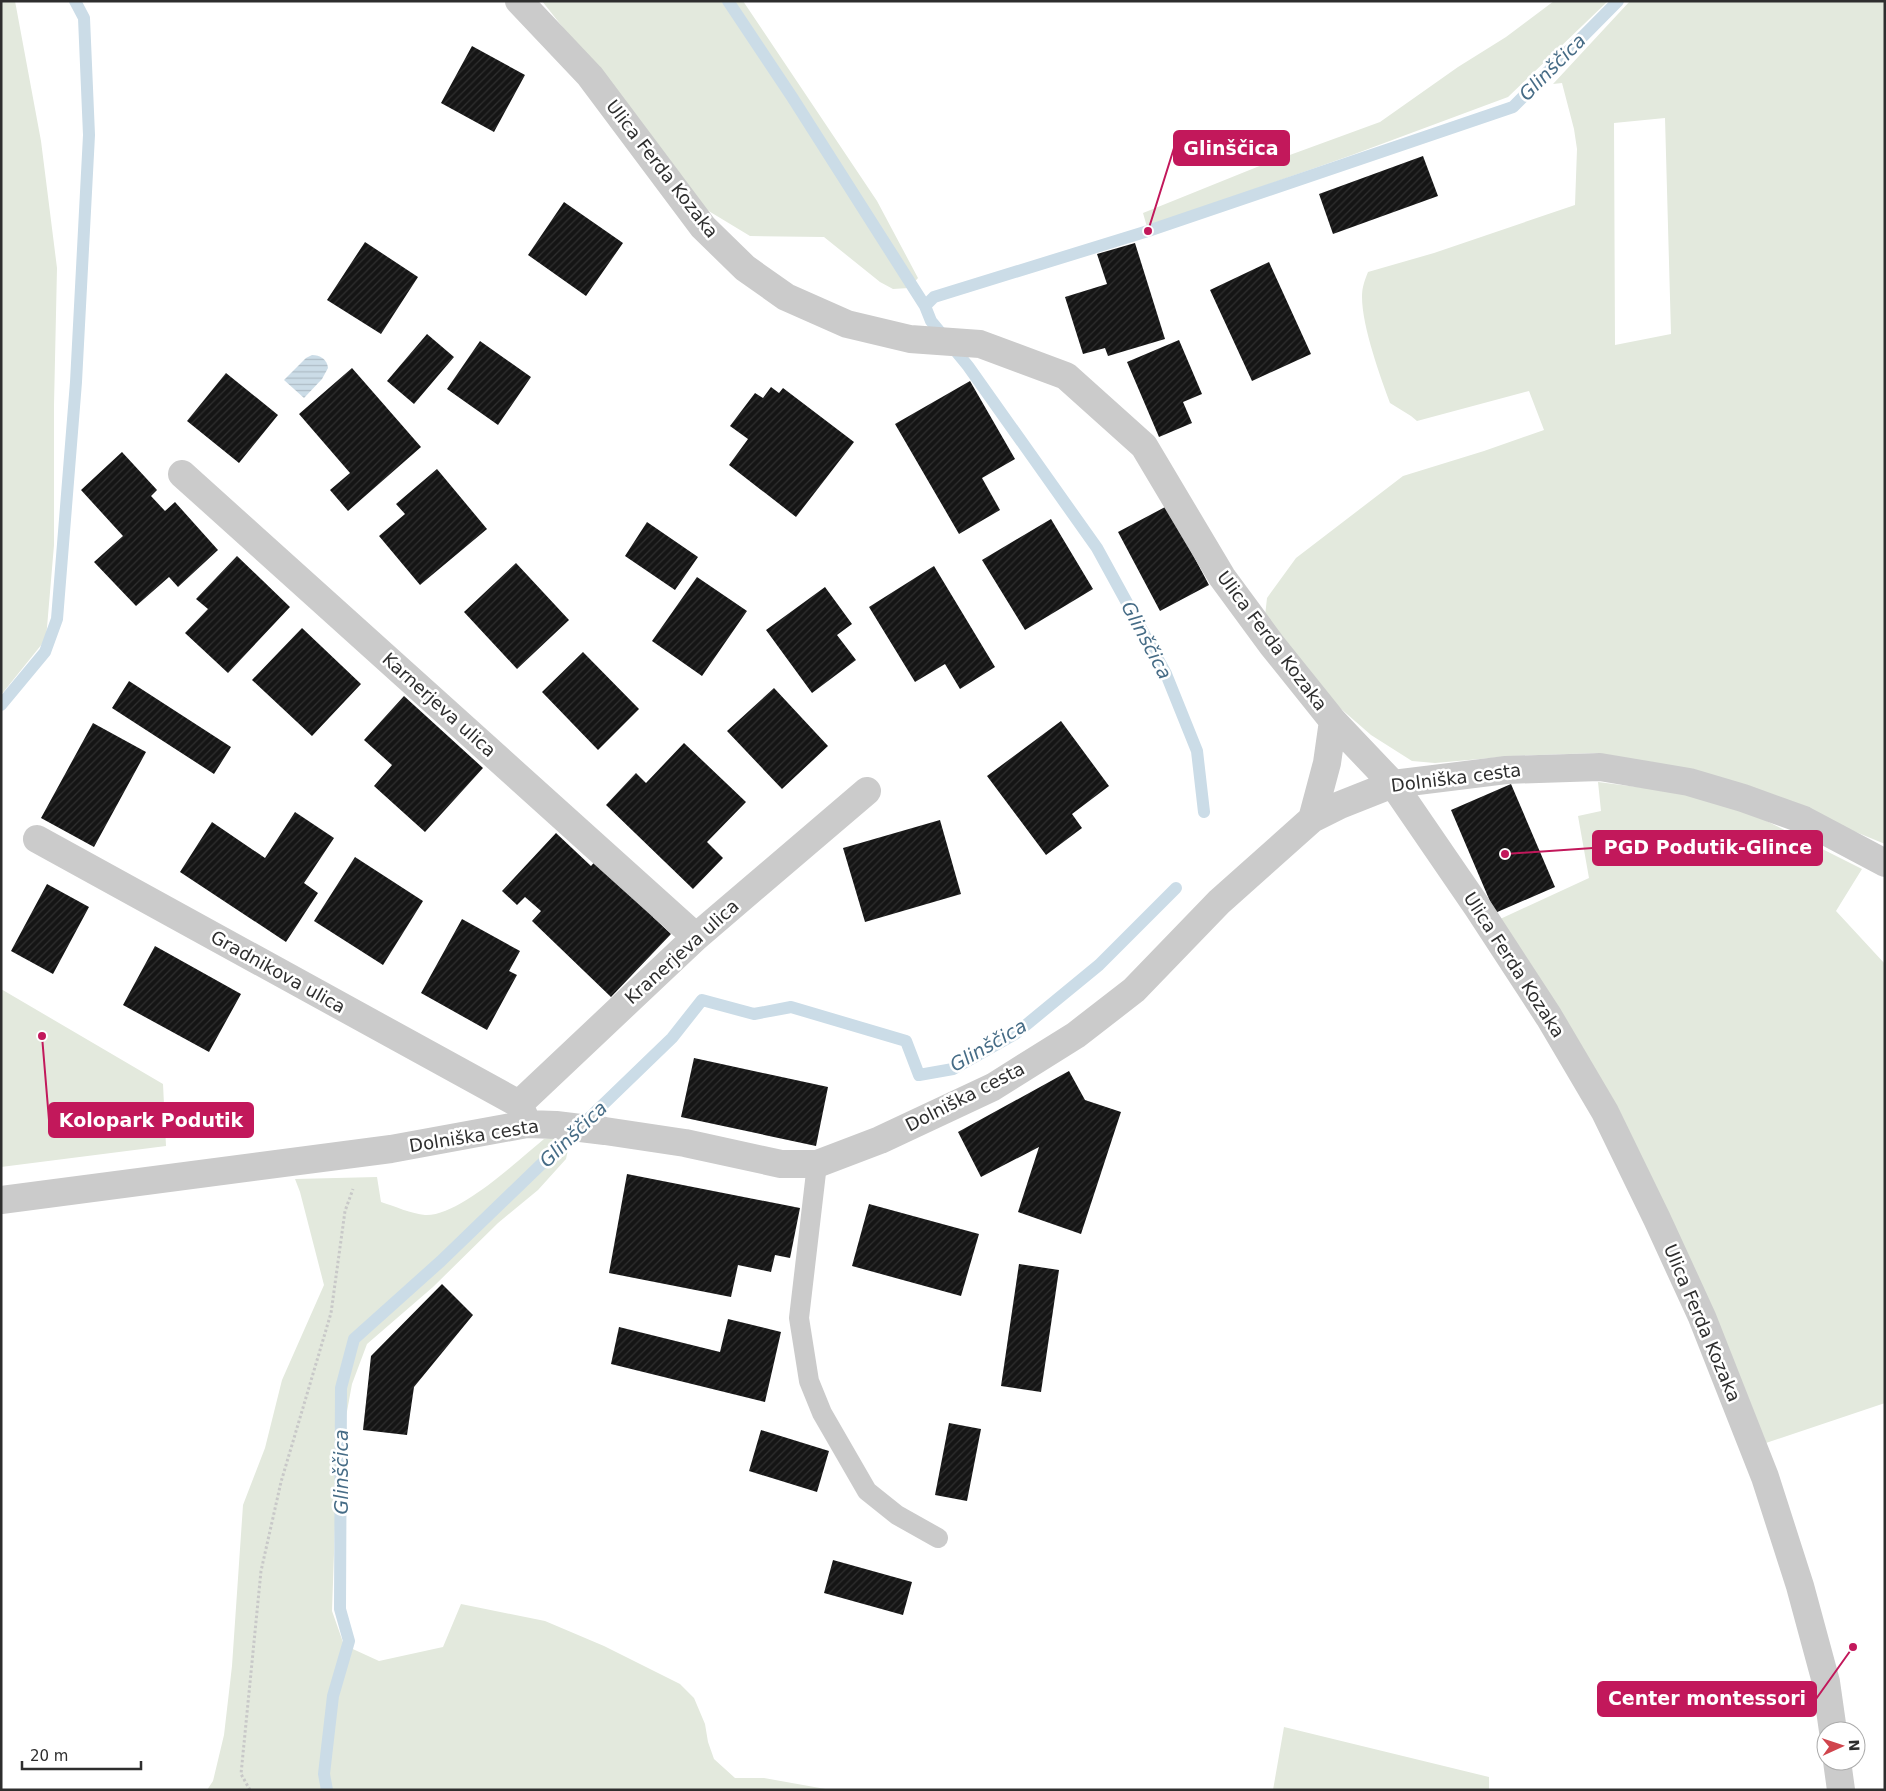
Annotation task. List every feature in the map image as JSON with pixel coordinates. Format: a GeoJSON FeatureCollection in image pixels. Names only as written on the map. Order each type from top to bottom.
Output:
{"type":"FeatureCollection","features":[{"type":"Feature","properties":{"kind":"street","name":"Ulica Ferda Kozaka"},"geometry":{"type":"LineString","coordinates":[[519,1],[590,76],[703,227],[745,268],[786,297],[847,324],[910,340],[980,344],[1066,376],[1144,446],[1222,576],[1272,645],[1333,721],[1393,784],[1478,908],[1549,1017],[1604,1112],[1702,1317],[1765,1477],[1803,1595],[1826,1682],[1832,1721]]}},
{"type":"Feature","properties":{"kind":"street","name":"Karnerjeva ulica"},"geometry":{"type":"LineString","coordinates":[[182,474],[696,936]]}},
{"type":"Feature","properties":{"kind":"street"},"geometry":{"type":"LineString","coordinates":[[1312,819],[1327,763],[1333,721]]}},
{"type":"Feature","properties":{"kind":"street","name":"Dolniška cesta"},"geometry":{"type":"LineString","coordinates":[[1,1200],[391,1149],[523,1114],[556,1125],[685,1143],[781,1164],[817,1164],[880,1140],[993,1087],[1076,1035],[1134,990],[1219,902],[1312,819],[1340,805],[1393,784],[1506,770],[1609,768],[1689,782],[1743,798],[1804,820],[1885,863]]}},
{"type":"Feature","properties":{"kind":"street","name":"Kranerjeva ulica"},"geometry":{"type":"LineString","coordinates":[[523,1114],[696,936],[866,791]]}},
{"type":"Feature","properties":{"kind":"street","name":"Gradnikova ulica"},"geometry":{"type":"LineString","coordinates":[[37,839],[523,1114]]}},
{"type":"Feature","properties":{"kind":"street"},"geometry":{"type":"LineString","coordinates":[[1838,1771],[1841,1790]]}},
{"type":"Feature","properties":{"kind":"lane"},"geometry":{"type":"LineString","coordinates":[[817,1164],[799,1318],[809,1381],[822,1413],[867,1491],[896,1515],[938,1538]]}},
{"type":"Feature","properties":{"kind":"path"},"geometry":{"type":"LineString","coordinates":[[250,1790],[241,1774],[261,1571],[280,1482],[331,1313],[345,1211],[354,1186]]}},
{"type":"Feature","properties":{"kind":"shaded area"},"geometry":{"type":"Polygon","coordinates":[[[1,1],[15,1],[41,141],[57,268],[54,405],[54,545],[46,639],[1,695],[1,1]]]}},
{"type":"Feature","properties":{"kind":"shaded area"},"geometry":{"type":"Polygon","coordinates":[[[542,1],[743,1],[877,201],[918,278],[909,288],[893,289],[880,282],[824,237],[750,236],[707,210],[542,1]]]}},
{"type":"Feature","properties":{"kind":"shaded area"},"geometry":{"type":"Polygon","coordinates":[[[1554,1],[1608,1],[1508,97],[1352,155],[1147,227],[1143,213],[1257,167],[1380,122],[1458,67],[1506,37],[1554,1]]]}},
{"type":"Feature","properties":{"kind":"shaded area"},"geometry":{"type":"Polygon","coordinates":[[[1630,1],[1885,1],[1885,844],[1771,797],[1694,774],[1597,753],[1513,756],[1435,763],[1412,761],[1371,735],[1332,701],[1265,616],[1267,598],[1296,558],[1403,476],[1544,430],[1529,391],[1417,421],[1390,403],[1370,345],[1362,298],[1363,285],[1368,272],[1434,253],[1575,205],[1577,149],[1574,129],[1562,83],[1553,84],[1630,1]],[[1665,118],[1614,123],[1615,345],[1671,334],[1665,118]]]}},
{"type":"Feature","properties":{"kind":"shaded area"},"geometry":{"type":"Polygon","coordinates":[[[1598,782],[1692,794],[1749,812],[1862,869],[1836,911],[1885,964],[1885,1403],[1763,1444],[1498,920],[1589,878],[1578,816],[1601,811],[1598,782]]]}},
{"type":"Feature","properties":{"kind":"shaded area"},"geometry":{"type":"Polygon","coordinates":[[[1,989],[163,1084],[166,1146],[1,1167],[1,989]]]}},
{"type":"Feature","properties":{"kind":"shaded area"},"geometry":{"type":"Polygon","coordinates":[[[558,1137],[568,1150],[566,1159],[538,1190],[498,1223],[433,1287],[367,1344],[352,1384],[337,1466],[332,1611],[344,1645],[379,1661],[443,1647],[461,1604],[545,1621],[604,1646],[680,1684],[694,1698],[705,1724],[708,1742],[714,1759],[735,1778],[764,1778],[831,1790],[207,1790],[213,1781],[224,1735],[232,1666],[243,1505],[265,1448],[282,1380],[324,1285],[295,1179],[377,1177],[381,1202],[409,1212],[425,1215],[439,1213],[454,1207],[487,1186],[544,1139],[558,1137]]]}},
{"type":"Feature","properties":{"kind":"shaded area"},"geometry":{"type":"Polygon","coordinates":[[[1284,1727],[1489,1777],[1489,1790],[1273,1790],[1284,1727]]]}},
{"type":"Feature","properties":{"kind":"water"},"geometry":{"type":"Polygon","coordinates":[[[312,355],[323,358],[328,368],[322,379],[304,398],[284,380],[306,358],[312,355]]]}},
{"type":"Feature","properties":{"kind":"building"},"geometry":{"type":"Polygon","coordinates":[[[472,46],[525,75],[494,132],[441,103],[472,46]]]}},
{"type":"Feature","properties":{"kind":"building"},"geometry":{"type":"Polygon","coordinates":[[[1423,156],[1438,196],[1333,234],[1319,194],[1423,156]]]}},
{"type":"Feature","properties":{"kind":"building"},"geometry":{"type":"Polygon","coordinates":[[[564,202],[623,243],[586,296],[528,255],[564,202]]]}},
{"type":"Feature","properties":{"kind":"building"},"geometry":{"type":"Polygon","coordinates":[[[365,242],[418,277],[381,334],[327,300],[365,242]]]}},
{"type":"Feature","properties":{"kind":"building"},"geometry":{"type":"Polygon","coordinates":[[[1135,243],[1165,339],[1108,356],[1105,348],[1083,354],[1065,297],[1107,284],[1097,254],[1135,243]]]}},
{"type":"Feature","properties":{"kind":"building"},"geometry":{"type":"Polygon","coordinates":[[[1269,262],[1311,354],[1252,381],[1210,290],[1269,262]]]}},
{"type":"Feature","properties":{"kind":"building"},"geometry":{"type":"Polygon","coordinates":[[[427,334],[454,357],[414,404],[387,381],[427,334]]]}},
{"type":"Feature","properties":{"kind":"building"},"geometry":{"type":"Polygon","coordinates":[[[1179,340],[1202,394],[1183,402],[1192,423],[1159,437],[1127,362],[1179,340]]]}},
{"type":"Feature","properties":{"kind":"building"},"geometry":{"type":"Polygon","coordinates":[[[480,341],[531,377],[498,425],[447,389],[480,341]]]}},
{"type":"Feature","properties":{"kind":"building"},"geometry":{"type":"Polygon","coordinates":[[[352,368],[421,447],[348,511],[330,490],[350,473],[299,414],[352,368]]]}},
{"type":"Feature","properties":{"kind":"building"},"geometry":{"type":"Polygon","coordinates":[[[226,373],[278,415],[239,463],[187,421],[226,373]]]}},
{"type":"Feature","properties":{"kind":"building"},"geometry":{"type":"Polygon","coordinates":[[[970,381],[1015,459],[982,478],[1000,510],[959,534],[895,424],[970,381]]]}},
{"type":"Feature","properties":{"kind":"building"},"geometry":{"type":"Polygon","coordinates":[[[771,387],[779,393],[783,388],[854,442],[796,517],[729,465],[748,439],[730,426],[755,393],[763,398],[771,387]]]}},
{"type":"Feature","properties":{"kind":"building"},"geometry":{"type":"Polygon","coordinates":[[[122,452],[157,490],[151,496],[165,511],[175,502],[218,550],[178,587],[169,577],[136,606],[94,562],[123,536],[81,490],[122,452]]]}},
{"type":"Feature","properties":{"kind":"building"},"geometry":{"type":"Polygon","coordinates":[[[437,469],[487,529],[420,585],[379,536],[405,514],[396,504],[437,469]]]}},
{"type":"Feature","properties":{"kind":"building"},"geometry":{"type":"Polygon","coordinates":[[[1167,506],[1209,585],[1160,611],[1118,532],[1167,506]]]}},
{"type":"Feature","properties":{"kind":"building"},"geometry":{"type":"Polygon","coordinates":[[[1051,519],[1093,589],[1025,630],[982,560],[1051,519]]]}},
{"type":"Feature","properties":{"kind":"building"},"geometry":{"type":"Polygon","coordinates":[[[647,522],[698,557],[675,590],[625,556],[647,522]]]}},
{"type":"Feature","properties":{"kind":"building"},"geometry":{"type":"Polygon","coordinates":[[[237,556],[290,607],[228,673],[185,633],[208,609],[196,599],[237,556]]]}},
{"type":"Feature","properties":{"kind":"building"},"geometry":{"type":"Polygon","coordinates":[[[516,563],[569,620],[517,669],[464,612],[516,563]]]}},
{"type":"Feature","properties":{"kind":"building"},"geometry":{"type":"Polygon","coordinates":[[[934,566],[995,667],[960,689],[945,664],[915,682],[869,607],[934,566]]]}},
{"type":"Feature","properties":{"kind":"building"},"geometry":{"type":"Polygon","coordinates":[[[697,577],[747,611],[702,676],[652,641],[697,577]]]}},
{"type":"Feature","properties":{"kind":"building"},"geometry":{"type":"Polygon","coordinates":[[[825,587],[852,624],[837,635],[856,660],[812,693],[766,630],[825,587]]]}},
{"type":"Feature","properties":{"kind":"building"},"geometry":{"type":"Polygon","coordinates":[[[302,628],[361,684],[312,736],[252,680],[302,628]]]}},
{"type":"Feature","properties":{"kind":"building"},"geometry":{"type":"Polygon","coordinates":[[[583,652],[639,709],[598,750],[542,692],[583,652]]]}},
{"type":"Feature","properties":{"kind":"building"},"geometry":{"type":"Polygon","coordinates":[[[129,681],[231,747],[214,774],[112,708],[129,681]]]}},
{"type":"Feature","properties":{"kind":"building"},"geometry":{"type":"Polygon","coordinates":[[[774,688],[828,746],[782,789],[727,731],[774,688]]]}},
{"type":"Feature","properties":{"kind":"building"},"geometry":{"type":"Polygon","coordinates":[[[404,696],[483,768],[425,832],[374,786],[392,765],[364,740],[404,696]]]}},
{"type":"Feature","properties":{"kind":"building"},"geometry":{"type":"Polygon","coordinates":[[[1061,721],[1109,786],[1072,814],[1082,828],[1046,855],[987,776],[1061,721]]]}},
{"type":"Feature","properties":{"kind":"building"},"geometry":{"type":"Polygon","coordinates":[[[93,723],[146,752],[94,847],[41,818],[93,723]]]}},
{"type":"Feature","properties":{"kind":"building"},"geometry":{"type":"Polygon","coordinates":[[[684,743],[746,802],[707,842],[723,858],[693,889],[606,805],[636,773],[646,783],[684,743]]]}},
{"type":"Feature","properties":{"kind":"building"},"geometry":{"type":"Polygon","coordinates":[[[1511,784],[1555,887],[1495,913],[1451,810],[1511,784]]]}},
{"type":"Feature","properties":{"kind":"building"},"geometry":{"type":"Polygon","coordinates":[[[295,812],[334,838],[304,883],[318,893],[286,942],[180,872],[212,822],[265,858],[295,812]]]}},
{"type":"Feature","properties":{"kind":"building"},"geometry":{"type":"Polygon","coordinates":[[[940,820],[961,894],[865,922],[843,848],[940,820]]]}},
{"type":"Feature","properties":{"kind":"building"},"geometry":{"type":"Polygon","coordinates":[[[556,833],[591,866],[599,857],[657,912],[653,917],[671,934],[611,997],[532,921],[541,911],[525,897],[517,905],[502,891],[556,833]]]}},
{"type":"Feature","properties":{"kind":"building"},"geometry":{"type":"Polygon","coordinates":[[[355,857],[423,901],[383,965],[314,921],[355,857]]]}},
{"type":"Feature","properties":{"kind":"building"},"geometry":{"type":"Polygon","coordinates":[[[47,884],[89,907],[53,974],[11,951],[47,884]]]}},
{"type":"Feature","properties":{"kind":"building"},"geometry":{"type":"Polygon","coordinates":[[[462,919],[520,951],[509,971],[517,975],[487,1030],[421,993],[462,919]]]}},
{"type":"Feature","properties":{"kind":"building"},"geometry":{"type":"Polygon","coordinates":[[[155,946],[241,994],[209,1052],[123,1005],[155,946]]]}},
{"type":"Feature","properties":{"kind":"building"},"geometry":{"type":"Polygon","coordinates":[[[694,1058],[828,1087],[816,1146],[681,1117],[694,1058]]]}},
{"type":"Feature","properties":{"kind":"building"},"geometry":{"type":"Polygon","coordinates":[[[1069,1071],[1085,1100],[1121,1112],[1081,1234],[1018,1212],[1039,1147],[981,1177],[958,1132],[1069,1071]]]}},
{"type":"Feature","properties":{"kind":"building"},"geometry":{"type":"Polygon","coordinates":[[[627,1174],[800,1208],[790,1258],[775,1255],[771,1272],[738,1265],[731,1297],[609,1273],[627,1174]]]}},
{"type":"Feature","properties":{"kind":"building"},"geometry":{"type":"Polygon","coordinates":[[[869,1204],[979,1234],[961,1296],[852,1266],[869,1204]]]}},
{"type":"Feature","properties":{"kind":"building"},"geometry":{"type":"Polygon","coordinates":[[[1019,1264],[1059,1270],[1041,1392],[1001,1386],[1019,1264]]]}},
{"type":"Feature","properties":{"kind":"building"},"geometry":{"type":"Polygon","coordinates":[[[442,1284],[473,1315],[414,1387],[407,1435],[363,1430],[371,1356],[442,1284]]]}},
{"type":"Feature","properties":{"kind":"building"},"geometry":{"type":"Polygon","coordinates":[[[728,1319],[781,1332],[765,1402],[611,1364],[619,1327],[720,1352],[728,1319]]]}},
{"type":"Feature","properties":{"kind":"building"},"geometry":{"type":"Polygon","coordinates":[[[949,1423],[981,1429],[967,1501],[935,1495],[949,1423]]]}},
{"type":"Feature","properties":{"kind":"building"},"geometry":{"type":"Polygon","coordinates":[[[761,1430],[829,1451],[817,1492],[749,1471],[761,1430]]]}},
{"type":"Feature","properties":{"kind":"building"},"geometry":{"type":"Polygon","coordinates":[[[833,1560],[912,1582],[903,1615],[824,1593],[833,1560]]]}},
{"type":"Feature","properties":{"kind":"waterway"},"geometry":{"type":"LineString","coordinates":[[1,705],[45,652],[57,619],[76,382],[89,135],[84,18],[75,1]]}},
{"type":"Feature","properties":{"kind":"waterway"},"geometry":{"type":"LineString","coordinates":[[728,1],[792,97],[925,306]]}},
{"type":"Feature","properties":{"kind":"waterway","name":"Glinščica"},"geometry":{"type":"LineString","coordinates":[[1204,812],[1197,751],[1166,674],[1097,548],[968,366],[931,321],[925,306],[934,297],[1148,231],[1513,107],[1618,1]]}},
{"type":"Feature","properties":{"kind":"waterway","name":"Glinščica"},"geometry":{"type":"LineString","coordinates":[[327,1790],[324,1774],[333,1696],[349,1641],[340,1609],[341,1388],[354,1339],[441,1261],[672,1038],[702,1000],[754,1014],[791,1007],[906,1041],[919,1075],[953,1069],[1015,1034],[1099,965],[1176,888]]}},
{"type":"Feature","properties":{"kind":"place","name":"Glinščica"},"geometry":{"type":"Point","coordinates":[1148,231]}},
{"type":"Feature","properties":{"kind":"place","name":"PGD Podutik-Glince"},"geometry":{"type":"Point","coordinates":[1505,854]}},
{"type":"Feature","properties":{"kind":"place","name":"Kolopark Podutik"},"geometry":{"type":"Point","coordinates":[42,1036]}},
{"type":"Feature","properties":{"kind":"place","name":"Center montessori"},"geometry":{"type":"Point","coordinates":[1853,1647]}}]}
